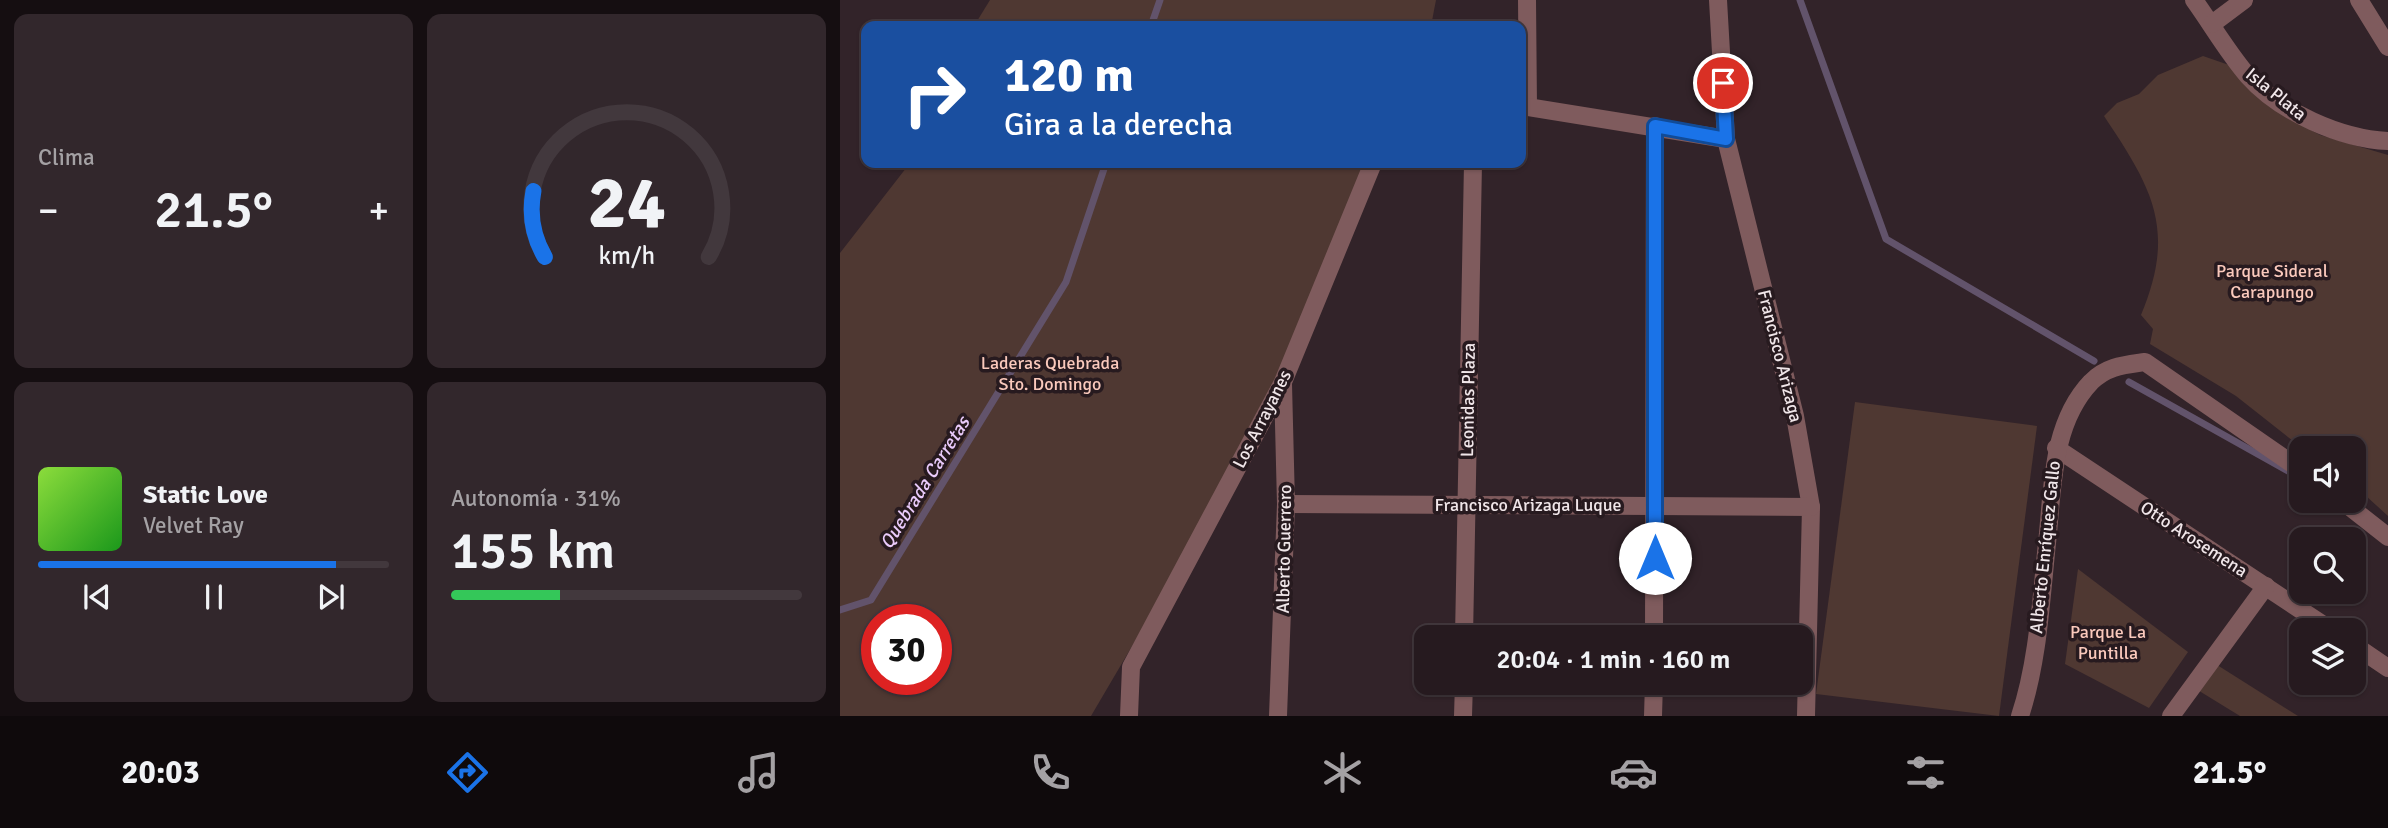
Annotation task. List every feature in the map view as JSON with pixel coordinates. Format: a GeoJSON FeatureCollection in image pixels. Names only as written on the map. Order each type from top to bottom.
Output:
{"type":"FeatureCollection","features":[{"type":"Feature","properties":{"kind":"street"},"geometry":{"type":"LineString","coordinates":[[1526,35],[1527,0]]}},
{"type":"Feature","properties":{"kind":"street","name":"Francisco Arizaga"},"geometry":{"type":"LineString","coordinates":[[1718,0],[1726,139],[1796,416],[1811,507],[1806,716]]}},
{"type":"Feature","properties":{"kind":"street","name":"Isla Plata"},"geometry":{"type":"LineString","coordinates":[[2194,0],[2249,77],[2305,119],[2364,140],[2388,141]]}},
{"type":"Feature","properties":{"kind":"street"},"geometry":{"type":"LineString","coordinates":[[2212,23],[2245,0]]}},
{"type":"Feature","properties":{"kind":"street"},"geometry":{"type":"LineString","coordinates":[[2359,0],[2388,47]]}},
{"type":"Feature","properties":{"kind":"street"},"geometry":{"type":"LineString","coordinates":[[1526,106],[1726,139]]}},
{"type":"Feature","properties":{"kind":"street"},"geometry":{"type":"LineString","coordinates":[[1654,625],[1655,126]]}},
{"type":"Feature","properties":{"kind":"street","name":"Los Arrayanes"},"geometry":{"type":"LineString","coordinates":[[1129,716],[1131,667],[1283,382],[1371,168]]}},
{"type":"Feature","properties":{"kind":"street","name":"Leonidas Plaza"},"geometry":{"type":"LineString","coordinates":[[1464,625],[1473,168]]}},
{"type":"Feature","properties":{"kind":"street","name":"Alberto Enríquez Gallo"},"geometry":{"type":"LineString","coordinates":[[2020,716],[2027,694],[2043,585],[2056,448],[2073,407],[2092,381],[2114,366],[2145,362],[2289,462]]}},
{"type":"Feature","properties":{"kind":"street","name":"Alberto Guerrero"},"geometry":{"type":"LineString","coordinates":[[1278,716],[1286,504],[1283,382]]}},
{"type":"Feature","properties":{"kind":"street","name":"Otto Arosemena"},"geometry":{"type":"LineString","coordinates":[[2056,448],[2313,618]]}},
{"type":"Feature","properties":{"kind":"street","name":"Francisco Arizaga Luque"},"geometry":{"type":"LineString","coordinates":[[1286,504],[1811,507]]}},
{"type":"Feature","properties":{"kind":"street"},"geometry":{"type":"LineString","coordinates":[[2358,513],[2388,537]]}},
{"type":"Feature","properties":{"kind":"street"},"geometry":{"type":"LineString","coordinates":[[2171,716],[2266,586]]}},
{"type":"Feature","properties":{"kind":"street"},"geometry":{"type":"LineString","coordinates":[[2366,653],[2388,668]]}},
{"type":"Feature","properties":{"kind":"street"},"geometry":{"type":"LineString","coordinates":[[1463,716],[1464,695]]}},
{"type":"Feature","properties":{"kind":"street"},"geometry":{"type":"LineString","coordinates":[[1653,716],[1654,695]]}},
{"type":"Feature","properties":{"kind":"green space"},"geometry":{"type":"Polygon","coordinates":[[[990,0],[1436,0],[1432,21],[977,21],[990,0]]]}},
{"type":"Feature","properties":{"kind":"green space","name":"Parque Sideral Carapungo"},"geometry":{"type":"Polygon","coordinates":[[[2203,56],[2229,65],[2287,117],[2320,135],[2388,155],[2388,516],[2366,496],[2366,436],[2289,438],[2236,396],[2150,344],[2153,329],[2141,315],[2152,285],[2157,258],[2158,233],[2154,210],[2135,165],[2104,116],[2117,103],[2139,94],[2158,75],[2203,56]]]}},
{"type":"Feature","properties":{"kind":"green space","name":"Laderas Quebrada Sto. Domingo"},"geometry":{"type":"Polygon","coordinates":[[[906,168],[1377,168],[1276,401],[1091,716],[840,716],[840,253],[906,168]]]}},
{"type":"Feature","properties":{"kind":"green space"},"geometry":{"type":"Polygon","coordinates":[[[1855,402],[2037,426],[1999,716],[1816,694],[1855,402]]]}},
{"type":"Feature","properties":{"kind":"green space","name":"Parque La Puntilla"},"geometry":{"type":"Polygon","coordinates":[[[2078,569],[2188,652],[2149,708],[2065,664],[2078,569]]]}},
{"type":"Feature","properties":{"kind":"green space"},"geometry":{"type":"Polygon","coordinates":[[[2214,663],[2298,716],[2240,716],[2196,689],[2214,663]]]}},
{"type":"Feature","properties":{"kind":"waterway","name":"Quebrada Carretas"},"geometry":{"type":"LineString","coordinates":[[1153,21],[1160,0]]}},
{"type":"Feature","properties":{"kind":"waterway"},"geometry":{"type":"LineString","coordinates":[[1800,0],[1886,239],[2094,361]]}},
{"type":"Feature","properties":{"kind":"waterway","name":"Quebrada Carretas"},"geometry":{"type":"LineString","coordinates":[[840,610],[871,600],[1066,282],[1104,168]]}},
{"type":"Feature","properties":{"kind":"waterway"},"geometry":{"type":"LineString","coordinates":[[2129,382],[2288,471]]}},
{"type":"Feature","properties":{"kind":"route"},"geometry":{"type":"LineString","coordinates":[[1655,558],[1655,126],[1726,139],[1723,83]]}}]}
